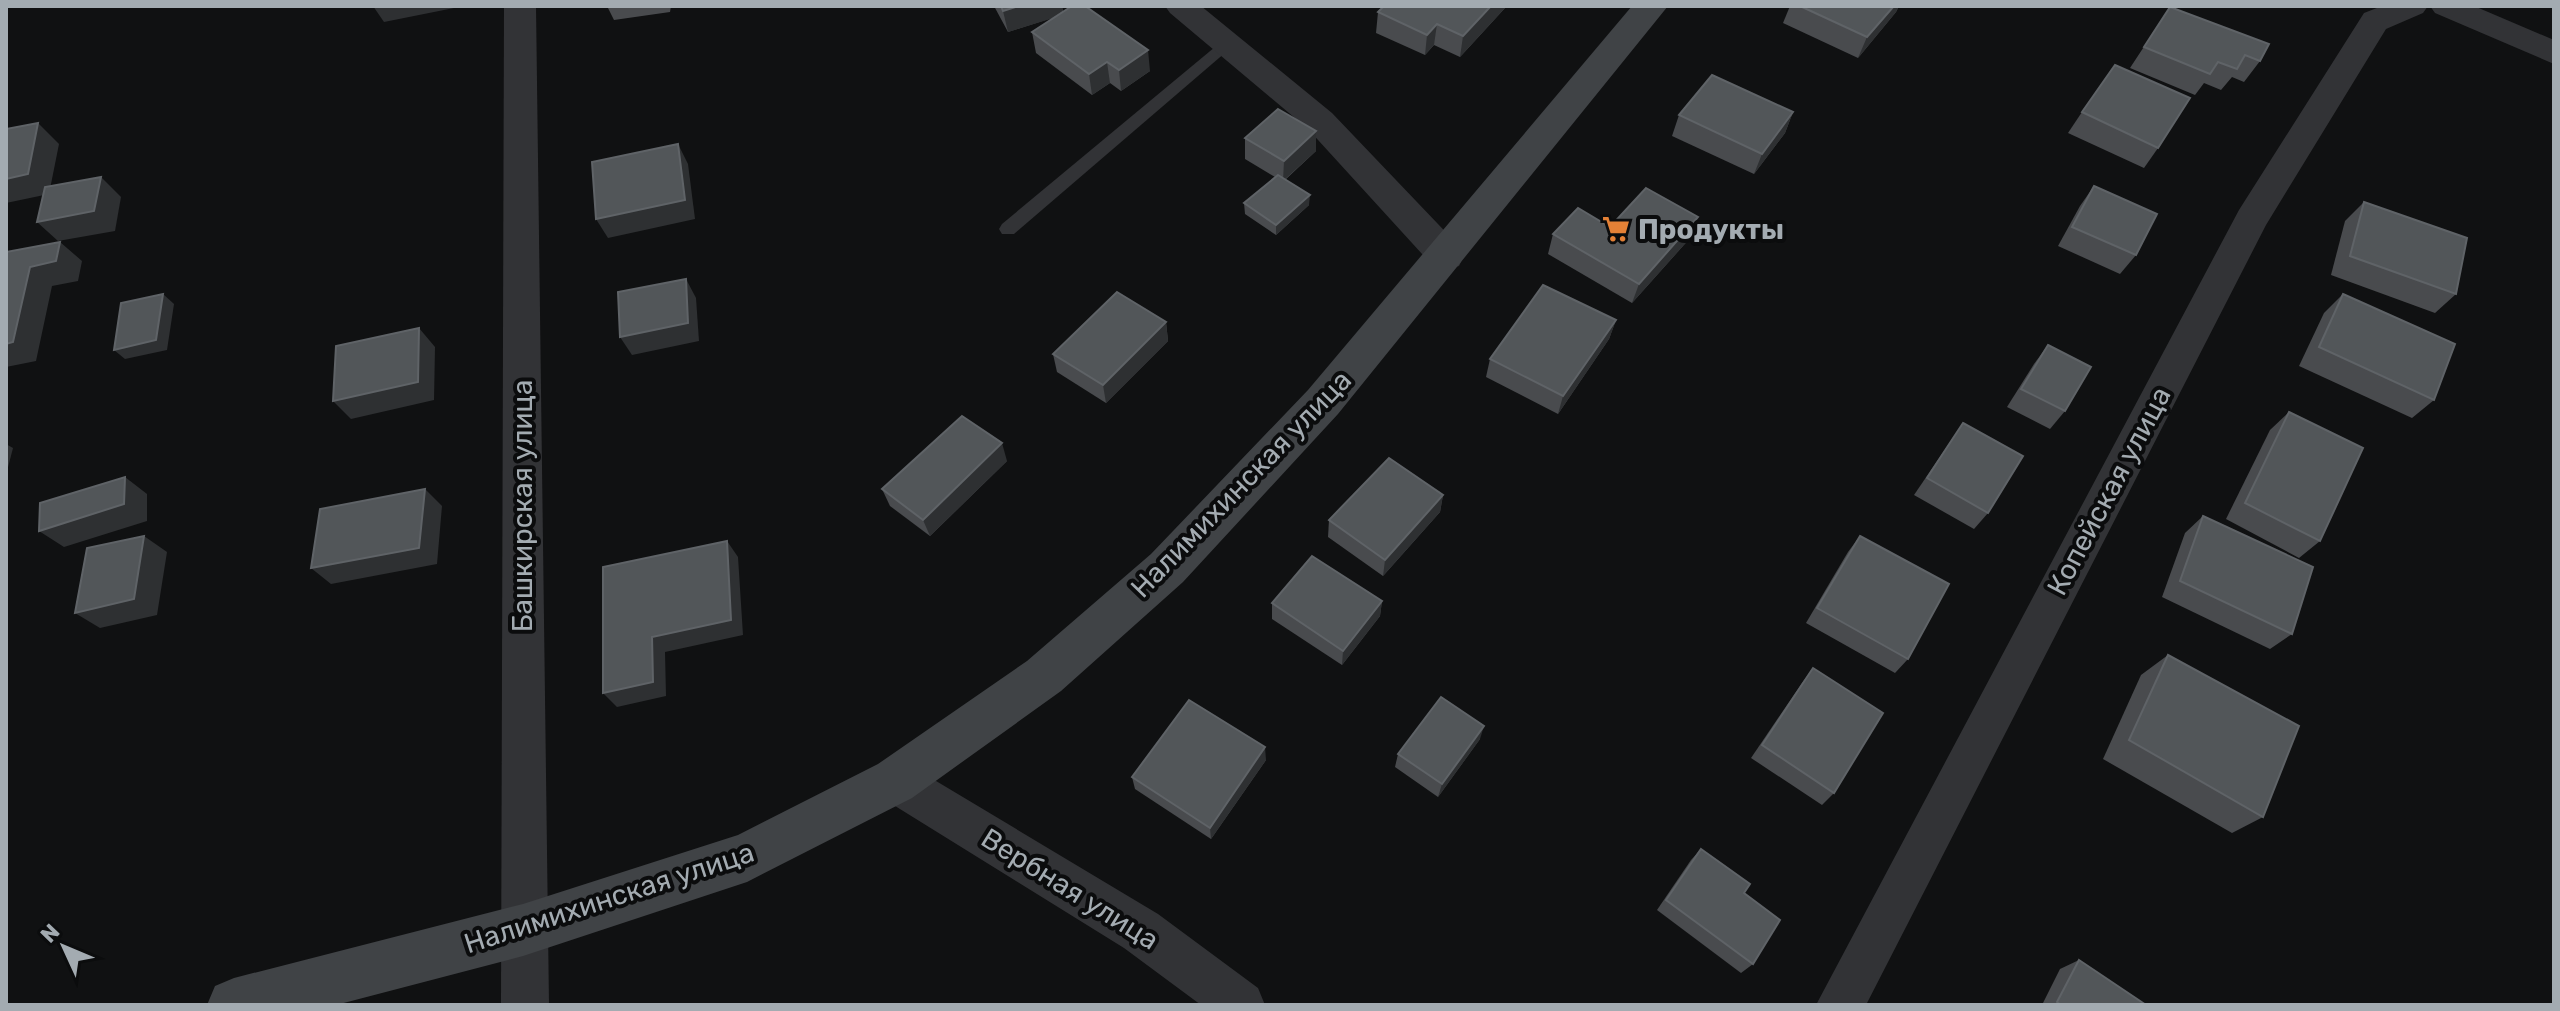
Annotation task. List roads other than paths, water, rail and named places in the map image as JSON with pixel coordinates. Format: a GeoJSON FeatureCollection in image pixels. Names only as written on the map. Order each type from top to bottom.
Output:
{"type":"FeatureCollection","features":[{"type":"Feature","properties":{"kind":"street","name":"Башкирская улица"},"geometry":{"type":"LineString","coordinates":[[520,6],[525,1005]]}},
{"type":"Feature","properties":{"kind":"street"},"geometry":{"type":"LineString","coordinates":[[1181,6],[1320,121],[1446,256]]}},
{"type":"Feature","properties":{"kind":"street","name":"Налимихинская улица"},"geometry":{"type":"LineString","coordinates":[[234,1005],[523,930],[747,857],[895,781],[1044,676],[1167,568],[1323,402],[1651,6]]}},
{"type":"Feature","properties":{"kind":"street","name":"Копейская улица"},"geometry":{"type":"LineString","coordinates":[[1840,1005],[2251,219],[2375,21],[2412,6]]}},
{"type":"Feature","properties":{"kind":"street"},"geometry":{"type":"LineString","coordinates":[[2446,6],[2554,53]]}},
{"type":"Feature","properties":{"kind":"street","name":"Вербная улица"},"geometry":{"type":"LineString","coordinates":[[895,781],[1141,931],[1241,1005]]}},
{"type":"Feature","properties":{"kind":"lane"},"geometry":{"type":"LineString","coordinates":[[1008,229],[1227,42]]}},
{"type":"Feature","properties":{"kind":"place","name":"Продукты"},"geometry":{"type":"Point","coordinates":[1616,229]}}]}
